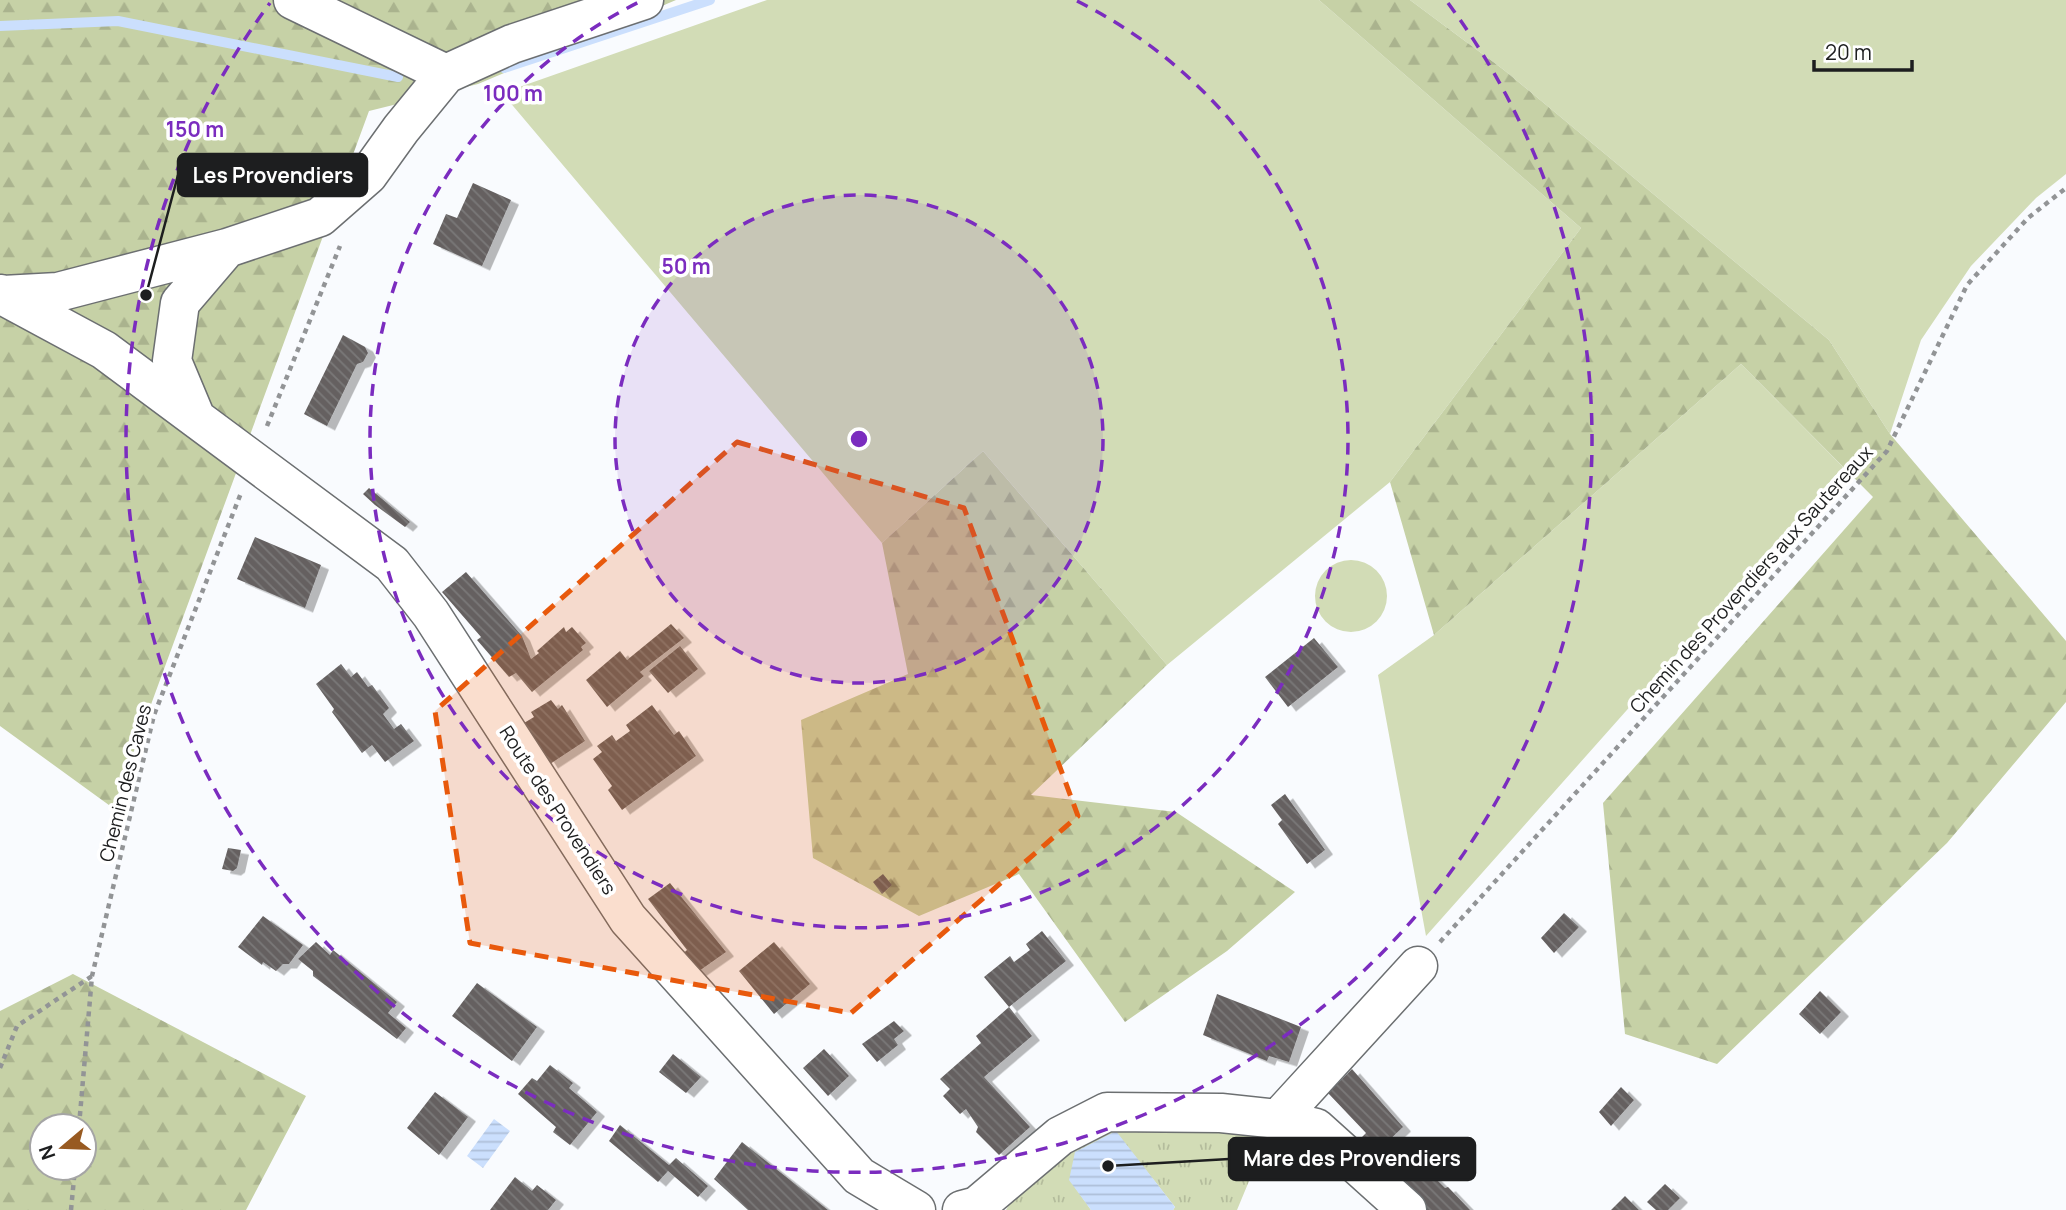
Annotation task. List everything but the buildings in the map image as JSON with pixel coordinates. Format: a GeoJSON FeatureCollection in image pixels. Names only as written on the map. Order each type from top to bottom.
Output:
{"type":"FeatureCollection","features":[{"type":"Feature","properties":{"kind":"street"},"geometry":{"type":"LineString","coordinates":[[293,0],[446,74]]}},
{"type":"Feature","properties":{"kind":"street"},"geometry":{"type":"LineString","coordinates":[[2,294],[58,292],[227,248],[320,217],[368,175],[446,74],[512,44],[644,0]]}},
{"type":"Feature","properties":{"kind":"street"},"geometry":{"type":"LineString","coordinates":[[196,418],[172,360],[180,303],[227,248]]}},
{"type":"Feature","properties":{"kind":"street","name":"Route des Provendiers"},"geometry":{"type":"LineString","coordinates":[[2,294],[104,350],[392,564],[431,614],[628,919],[859,1176],[916,1210]]}},
{"type":"Feature","properties":{"kind":"street"},"geometry":{"type":"LineString","coordinates":[[1278,1119],[1418,966]]}},
{"type":"Feature","properties":{"kind":"street"},"geometry":{"type":"LineString","coordinates":[[962,1210],[977,1206],[1060,1136],[1107,1112],[1221,1114],[1278,1119],[1316,1128],[1407,1210]]}},
{"type":"Feature","properties":{"kind":"path","name":"Chemin des Provendiers aux Sautereaux"},"geometry":{"type":"LineString","coordinates":[[1418,966],[1886,451],[1967,285],[2028,218],[2066,188]]}},
{"type":"Feature","properties":{"kind":"path","name":"Chemin des Caves"},"geometry":{"type":"LineString","coordinates":[[80,1112],[92,976],[154,715],[340,244]]}},
{"type":"Feature","properties":{"kind":"path"},"geometry":{"type":"LineString","coordinates":[[0,1068],[17,1026],[92,976]]}},
{"type":"Feature","properties":{"kind":"path"},"geometry":{"type":"LineString","coordinates":[[71,1210],[74,1182]]}},
{"type":"Feature","properties":{"kind":"highlighted area"},"geometry":{"type":"Polygon","coordinates":[[[737,442],[964,508],[1078,816],[851,1013],[470,943],[435,711],[737,442]]]}},
{"type":"Feature","properties":{"kind":"green space"},"geometry":{"type":"Polygon","coordinates":[[[0,0],[676,0],[478,84],[369,111],[113,808],[0,726],[0,0]]]}},
{"type":"Feature","properties":{"kind":"green space"},"geometry":{"type":"Polygon","coordinates":[[[767,0],[1319,0],[1581,228],[1390,482],[1167,665],[983,451],[882,543],[502,93],[767,0]]]}},
{"type":"Feature","properties":{"kind":"green space"},"geometry":{"type":"Polygon","coordinates":[[[1319,0],[1410,0],[1504,70],[1829,340],[1890,434],[2066,641],[2066,702],[1947,843],[1717,1064],[1625,1034],[1603,803],[1873,497],[1741,364],[1434,635],[1390,482],[1581,228],[1319,0]]]}},
{"type":"Feature","properties":{"kind":"green space"},"geometry":{"type":"Polygon","coordinates":[[[1410,0],[2066,0],[2066,174],[2036,198],[1971,266],[1921,340],[1890,434],[1829,340],[1504,70],[1410,0]]]}},
{"type":"Feature","properties":{"kind":"green space"},"geometry":{"type":"Polygon","coordinates":[[[1741,364],[1843,467],[1426,936],[1378,675],[1434,635],[1741,364]]]}},
{"type":"Feature","properties":{"kind":"green space"},"geometry":{"type":"Polygon","coordinates":[[[983,451],[1167,665],[1031,795],[1176,812],[1295,892],[1227,951],[1125,1022],[1019,874],[919,916],[813,858],[801,720],[908,674],[882,543],[983,451]]]}},
{"type":"Feature","properties":{"kind":"green space"},"geometry":{"type":"Polygon","coordinates":[[[1351,560],[1371,566],[1381,576],[1387,596],[1381,616],[1371,626],[1351,632],[1331,626],[1321,616],[1315,596],[1321,576],[1331,566],[1351,560]]]}},
{"type":"Feature","properties":{"kind":"green space"},"geometry":{"type":"Polygon","coordinates":[[[73,974],[306,1096],[246,1210],[0,1210],[0,1011],[73,974]]]}},
{"type":"Feature","properties":{"kind":"green space"},"geometry":{"type":"Polygon","coordinates":[[[1119,1119],[1269,1133],[1237,1210],[1173,1210],[1175,1207],[1115,1131],[1070,1180],[1091,1210],[1006,1210],[1024,1178],[1119,1119]]]}},
{"type":"Feature","properties":{"kind":"water"},"geometry":{"type":"Polygon","coordinates":[[[494,1119],[510,1131],[483,1168],[467,1156],[494,1119]]]}},
{"type":"Feature","properties":{"kind":"water"},"geometry":{"type":"Polygon","coordinates":[[[1116,1131],[1175,1207],[1173,1210],[1091,1210],[1069,1180],[1075,1152],[1116,1131]]]}},
{"type":"Feature","properties":{"kind":"waterway"},"geometry":{"type":"LineString","coordinates":[[504,68],[710,0]]}},
{"type":"Feature","properties":{"kind":"waterway"},"geometry":{"type":"LineString","coordinates":[[0,26],[118,21],[398,77]]}},
{"type":"Feature","properties":{"kind":"place","name":"Les Provendiers"},"geometry":{"type":"Point","coordinates":[146,295]}},
{"type":"Feature","properties":{"kind":"place","name":"Mare des Provendiers"},"geometry":{"type":"Point","coordinates":[1108,1166]}}]}
